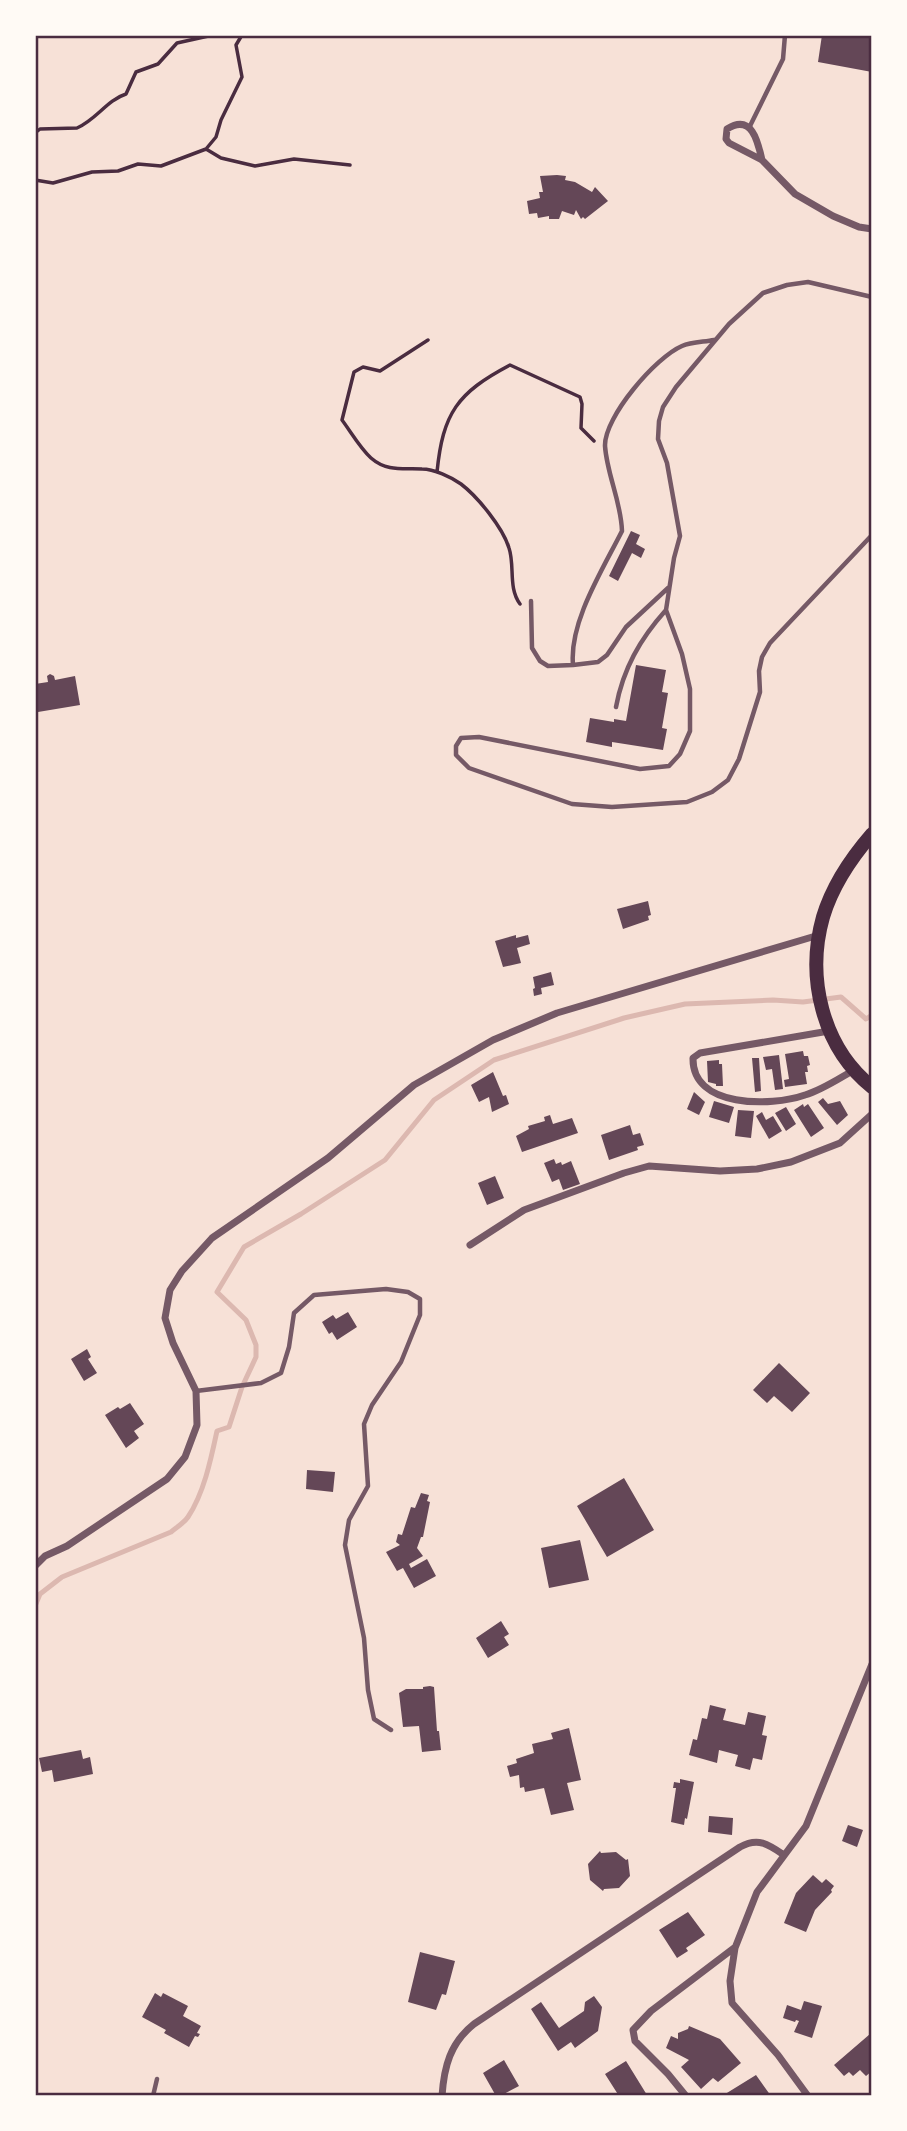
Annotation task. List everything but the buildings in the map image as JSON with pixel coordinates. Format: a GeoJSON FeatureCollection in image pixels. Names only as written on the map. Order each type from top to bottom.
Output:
{"type":"FeatureCollection","features":[{"type":"Feature","properties":{"kind":"main road"},"geometry":{"type":"LineString","coordinates":[[872,834],[842,877],[824,914],[816,964],[827,1025],[840,1052],[872,1087]]}},
{"type":"Feature","properties":{"kind":"street"},"geometry":{"type":"LineString","coordinates":[[762,160],[758,138],[749,128],[731,126],[725,133],[726,139],[740,150],[762,160],[795,194],[833,216],[859,227],[872,229]]}},
{"type":"Feature","properties":{"kind":"street"},"geometry":{"type":"LineString","coordinates":[[35,1566],[44,1556],[68,1546],[167,1479],[185,1457],[197,1425],[196,1391],[173,1343],[165,1318],[170,1290],[182,1270],[212,1238],[328,1158],[414,1085],[493,1040],[557,1013],[819,935]]}},
{"type":"Feature","properties":{"kind":"street"},"geometry":{"type":"LineString","coordinates":[[827,1025],[700,1053],[693,1058],[693,1069],[698,1082],[707,1090],[755,1102],[779,1101],[807,1095],[854,1070]]}},
{"type":"Feature","properties":{"kind":"street"},"geometry":{"type":"LineString","coordinates":[[470,1245],[524,1209],[624,1173],[649,1166],[720,1171],[757,1169],[791,1162],[840,1143],[872,1114]]}},
{"type":"Feature","properties":{"kind":"street"},"geometry":{"type":"LineString","coordinates":[[805,2095],[778,2055],[732,2003],[729,1990],[735,1948],[757,1892],[806,1826],[872,1664]]}},
{"type":"Feature","properties":{"kind":"street"},"geometry":{"type":"LineString","coordinates":[[442,2096],[453,2046],[462,2033],[474,2024],[718,1859],[750,1842],[760,1841],[784,1855]]}},
{"type":"Feature","properties":{"kind":"street"},"geometry":{"type":"LineString","coordinates":[[686,2096],[635,2041],[633,2030],[651,2011],[735,1948]]}},
{"type":"Feature","properties":{"kind":"lane"},"geometry":{"type":"LineString","coordinates":[[749,128],[783,58],[785,35]]}},
{"type":"Feature","properties":{"kind":"lane"},"geometry":{"type":"LineString","coordinates":[[872,297],[814,283],[787,285],[763,293],[729,324],[676,387],[663,407],[658,439],[673,489],[680,536],[666,610],[690,689],[690,731],[680,754],[669,766],[640,769],[479,737],[461,738],[456,746],[456,755],[469,768],[572,804],[612,807],[687,802],[712,792],[728,780],[739,759],[760,692],[759,671],[762,657],[770,643],[872,535]]}},
{"type":"Feature","properties":{"kind":"lane"},"geometry":{"type":"LineString","coordinates":[[573,664],[572,648],[579,622],[622,531],[622,514],[606,447],[612,423],[625,398],[665,356],[683,345],[715,340]]}},
{"type":"Feature","properties":{"kind":"lane"},"geometry":{"type":"LineString","coordinates":[[531,601],[532,648],[540,661],[548,666],[598,662],[607,655],[626,627],[669,588]]}},
{"type":"Feature","properties":{"kind":"lane"},"geometry":{"type":"LineString","coordinates":[[616,707],[620,687],[634,652],[648,630],[666,610]]}},
{"type":"Feature","properties":{"kind":"lane"},"geometry":{"type":"LineString","coordinates":[[196,1391],[261,1383],[281,1373],[289,1347],[294,1313],[314,1295],[386,1289],[408,1292],[420,1299],[420,1315],[401,1362],[372,1405],[363,1424],[368,1486],[349,1520],[345,1545],[364,1638],[373,1719],[391,1730]]}},
{"type":"Feature","properties":{"kind":"lane"},"geometry":{"type":"LineString","coordinates":[[153,2096],[156,2080]]}},
{"type":"Feature","properties":{"kind":"path"},"geometry":{"type":"LineString","coordinates":[[35,133],[40,129],[83,126],[115,98],[126,94],[136,72],[158,65],[173,46],[213,35]]}},
{"type":"Feature","properties":{"kind":"path"},"geometry":{"type":"LineString","coordinates":[[35,180],[53,183],[92,172],[118,172],[138,164],[161,166],[206,149],[216,137],[220,120],[242,77],[236,45],[242,35]]}},
{"type":"Feature","properties":{"kind":"path"},"geometry":{"type":"LineString","coordinates":[[206,149],[221,158],[255,166],[294,159],[350,164]]}},
{"type":"Feature","properties":{"kind":"path"},"geometry":{"type":"LineString","coordinates":[[428,340],[380,371],[363,367],[354,372],[342,420],[371,458],[389,468],[437,472],[461,484],[502,530],[510,550],[516,599],[530,617]]}},
{"type":"Feature","properties":{"kind":"path"},"geometry":{"type":"LineString","coordinates":[[437,472],[439,446],[445,424],[458,400],[510,365],[580,397],[582,428],[589,438],[606,447]]}},
{"type":"Feature","properties":{"kind":"waterway"},"geometry":{"type":"LineString","coordinates":[[35,1606],[40,1594],[62,1577],[171,1532],[186,1519],[203,1487],[217,1431],[229,1427],[242,1387],[256,1357],[256,1345],[246,1320],[217,1292],[244,1247],[385,1160],[434,1100],[494,1060],[624,1018],[685,1004],[773,1000],[803,1002],[841,997],[866,1019],[872,1015]]}}]}
